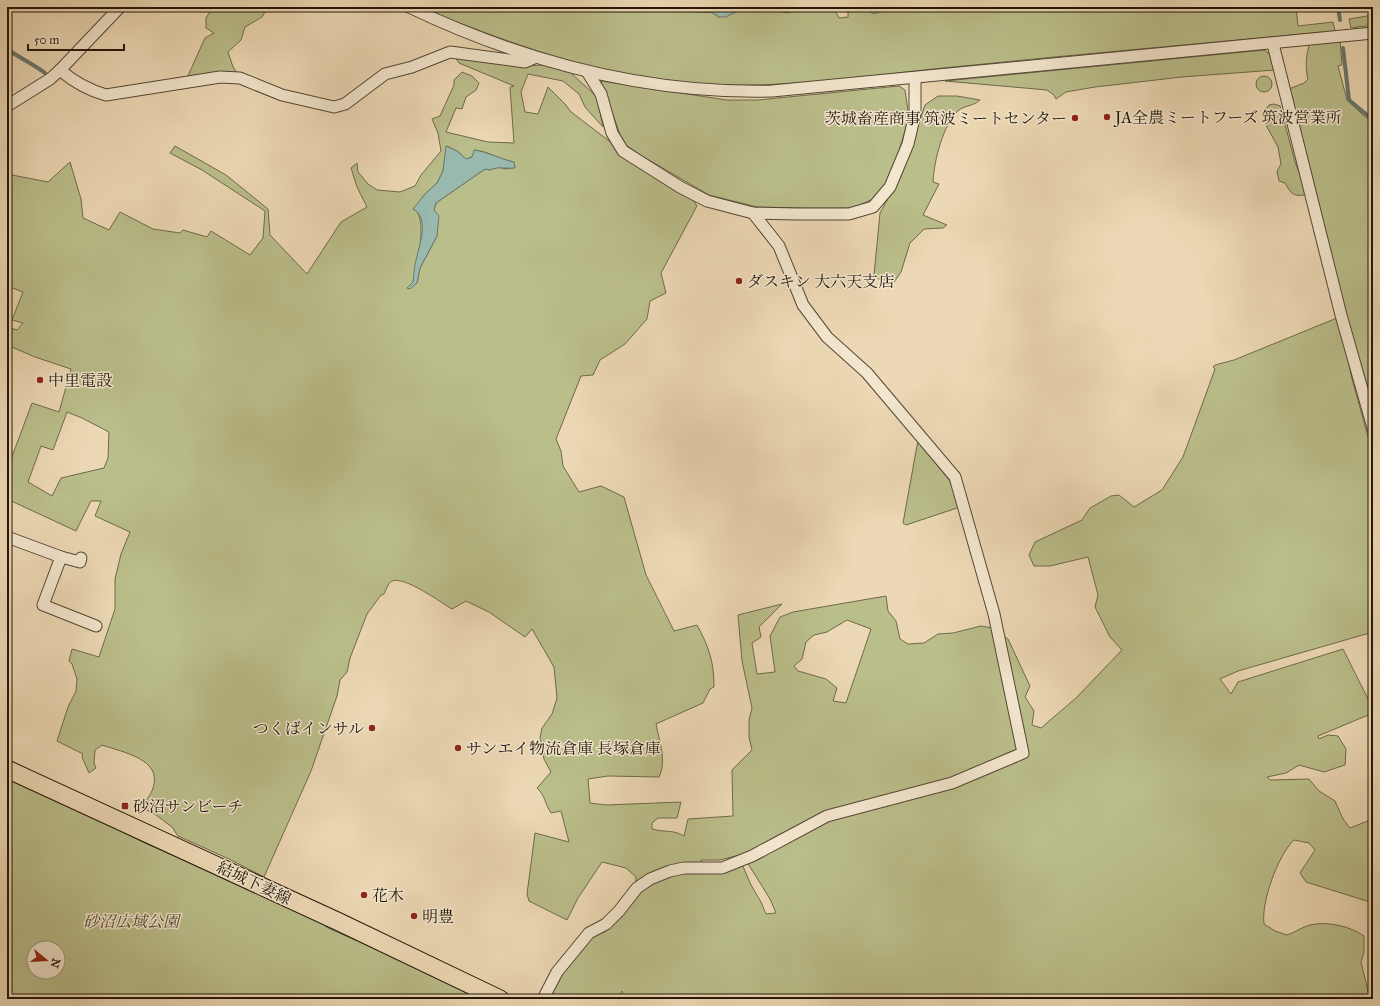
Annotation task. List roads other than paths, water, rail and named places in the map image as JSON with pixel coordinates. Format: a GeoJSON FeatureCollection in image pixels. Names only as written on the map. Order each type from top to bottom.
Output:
{"type":"FeatureCollection","features":[{"type":"Feature","properties":{"kind":"main road","name":"結城下妻線"},"geometry":{"type":"LineString","coordinates":[[7,769],[337,920],[500,999]]}},
{"type":"Feature","properties":{"kind":"street"},"geometry":{"type":"LineString","coordinates":[[7,106],[50,79],[120,7]]}},
{"type":"Feature","properties":{"kind":"street"},"geometry":{"type":"LineString","coordinates":[[409,7],[445,24],[534,58],[588,73],[665,86],[733,92],[772,91],[915,78],[1096,59],[1273,44],[1373,33]]}},
{"type":"Feature","properties":{"kind":"street"},"geometry":{"type":"LineString","coordinates":[[1273,44],[1341,315],[1373,428]]}},
{"type":"Feature","properties":{"kind":"street"},"geometry":{"type":"LineString","coordinates":[[60,70],[71,80],[92,91],[106,95],[220,77],[240,78],[282,95],[334,107],[345,104],[385,74],[412,67],[450,52],[525,62],[534,58]]}},
{"type":"Feature","properties":{"kind":"street"},"geometry":{"type":"LineString","coordinates":[[588,73],[601,94],[612,134],[623,151],[680,187],[707,201],[753,212],[849,214],[873,207],[890,187],[908,144],[916,114],[915,78]]}},
{"type":"Feature","properties":{"kind":"street"},"geometry":{"type":"LineString","coordinates":[[543,999],[557,972],[589,933],[606,924],[619,911],[637,888],[650,879],[670,871],[684,868],[722,868],[752,856],[827,816],[952,783],[1023,753],[994,614],[955,477],[867,373],[827,337],[803,305],[779,246],[753,212]]}},
{"type":"Feature","properties":{"kind":"street"},"geometry":{"type":"LineString","coordinates":[[7,537],[61,557],[80,562],[81,558]]}},
{"type":"Feature","properties":{"kind":"street"},"geometry":{"type":"LineString","coordinates":[[61,557],[43,605],[96,626]]}},
{"type":"Feature","properties":{"kind":"water"},"geometry":{"type":"Polygon","coordinates":[[[641,7],[780,7],[773,9],[748,9],[726,17],[719,17],[711,12],[656,11],[641,7]]]}},
{"type":"Feature","properties":{"kind":"water"},"geometry":{"type":"Polygon","coordinates":[[[868,7],[880,7],[880,12],[874,14],[870,12],[868,7]]]}},
{"type":"Feature","properties":{"kind":"water"},"geometry":{"type":"Polygon","coordinates":[[[446,146],[457,151],[466,159],[472,157],[474,150],[514,162],[515,168],[485,169],[436,203],[434,210],[439,216],[437,236],[420,268],[417,283],[410,289],[407,288],[413,282],[422,233],[421,219],[418,213],[413,209],[425,194],[437,183],[443,171],[446,146]]]}},
{"type":"Feature","properties":{"kind":"waterway"},"geometry":{"type":"LineString","coordinates":[[1338,7],[1340,20]]}},
{"type":"Feature","properties":{"kind":"waterway"},"geometry":{"type":"LineString","coordinates":[[1343,48],[1349,100],[1373,120]]}},
{"type":"Feature","properties":{"kind":"waterway"},"geometry":{"type":"LineString","coordinates":[[7,49],[45,73]]}},
{"type":"Feature","properties":{"kind":"place","name":"JA全農ミートフーズ 筑波営業所"},"geometry":{"type":"Point","coordinates":[1107,117]}},
{"type":"Feature","properties":{"kind":"place","name":"茨城畜産商事 筑波ミートセンター"},"geometry":{"type":"Point","coordinates":[1075,118]}},
{"type":"Feature","properties":{"kind":"place","name":"ダスキン 大六天支店"},"geometry":{"type":"Point","coordinates":[739,281]}},
{"type":"Feature","properties":{"kind":"place","name":"中里電設"},"geometry":{"type":"Point","coordinates":[40,380]}},
{"type":"Feature","properties":{"kind":"place","name":"つくばインサル"},"geometry":{"type":"Point","coordinates":[372,728]}},
{"type":"Feature","properties":{"kind":"place","name":"サンエイ物流倉庫 長塚倉庫"},"geometry":{"type":"Point","coordinates":[458,748]}},
{"type":"Feature","properties":{"kind":"place","name":"砂沼サンビーチ"},"geometry":{"type":"Point","coordinates":[125,806]}},
{"type":"Feature","properties":{"kind":"place","name":"花木"},"geometry":{"type":"Point","coordinates":[364,895]}},
{"type":"Feature","properties":{"kind":"place","name":"明豊"},"geometry":{"type":"Point","coordinates":[414,916]}},
{"type":"Feature","properties":{"kind":"park label","name":"砂沼広域公園"},"geometry":{"type":"Point","coordinates":[131,921]}}]}
